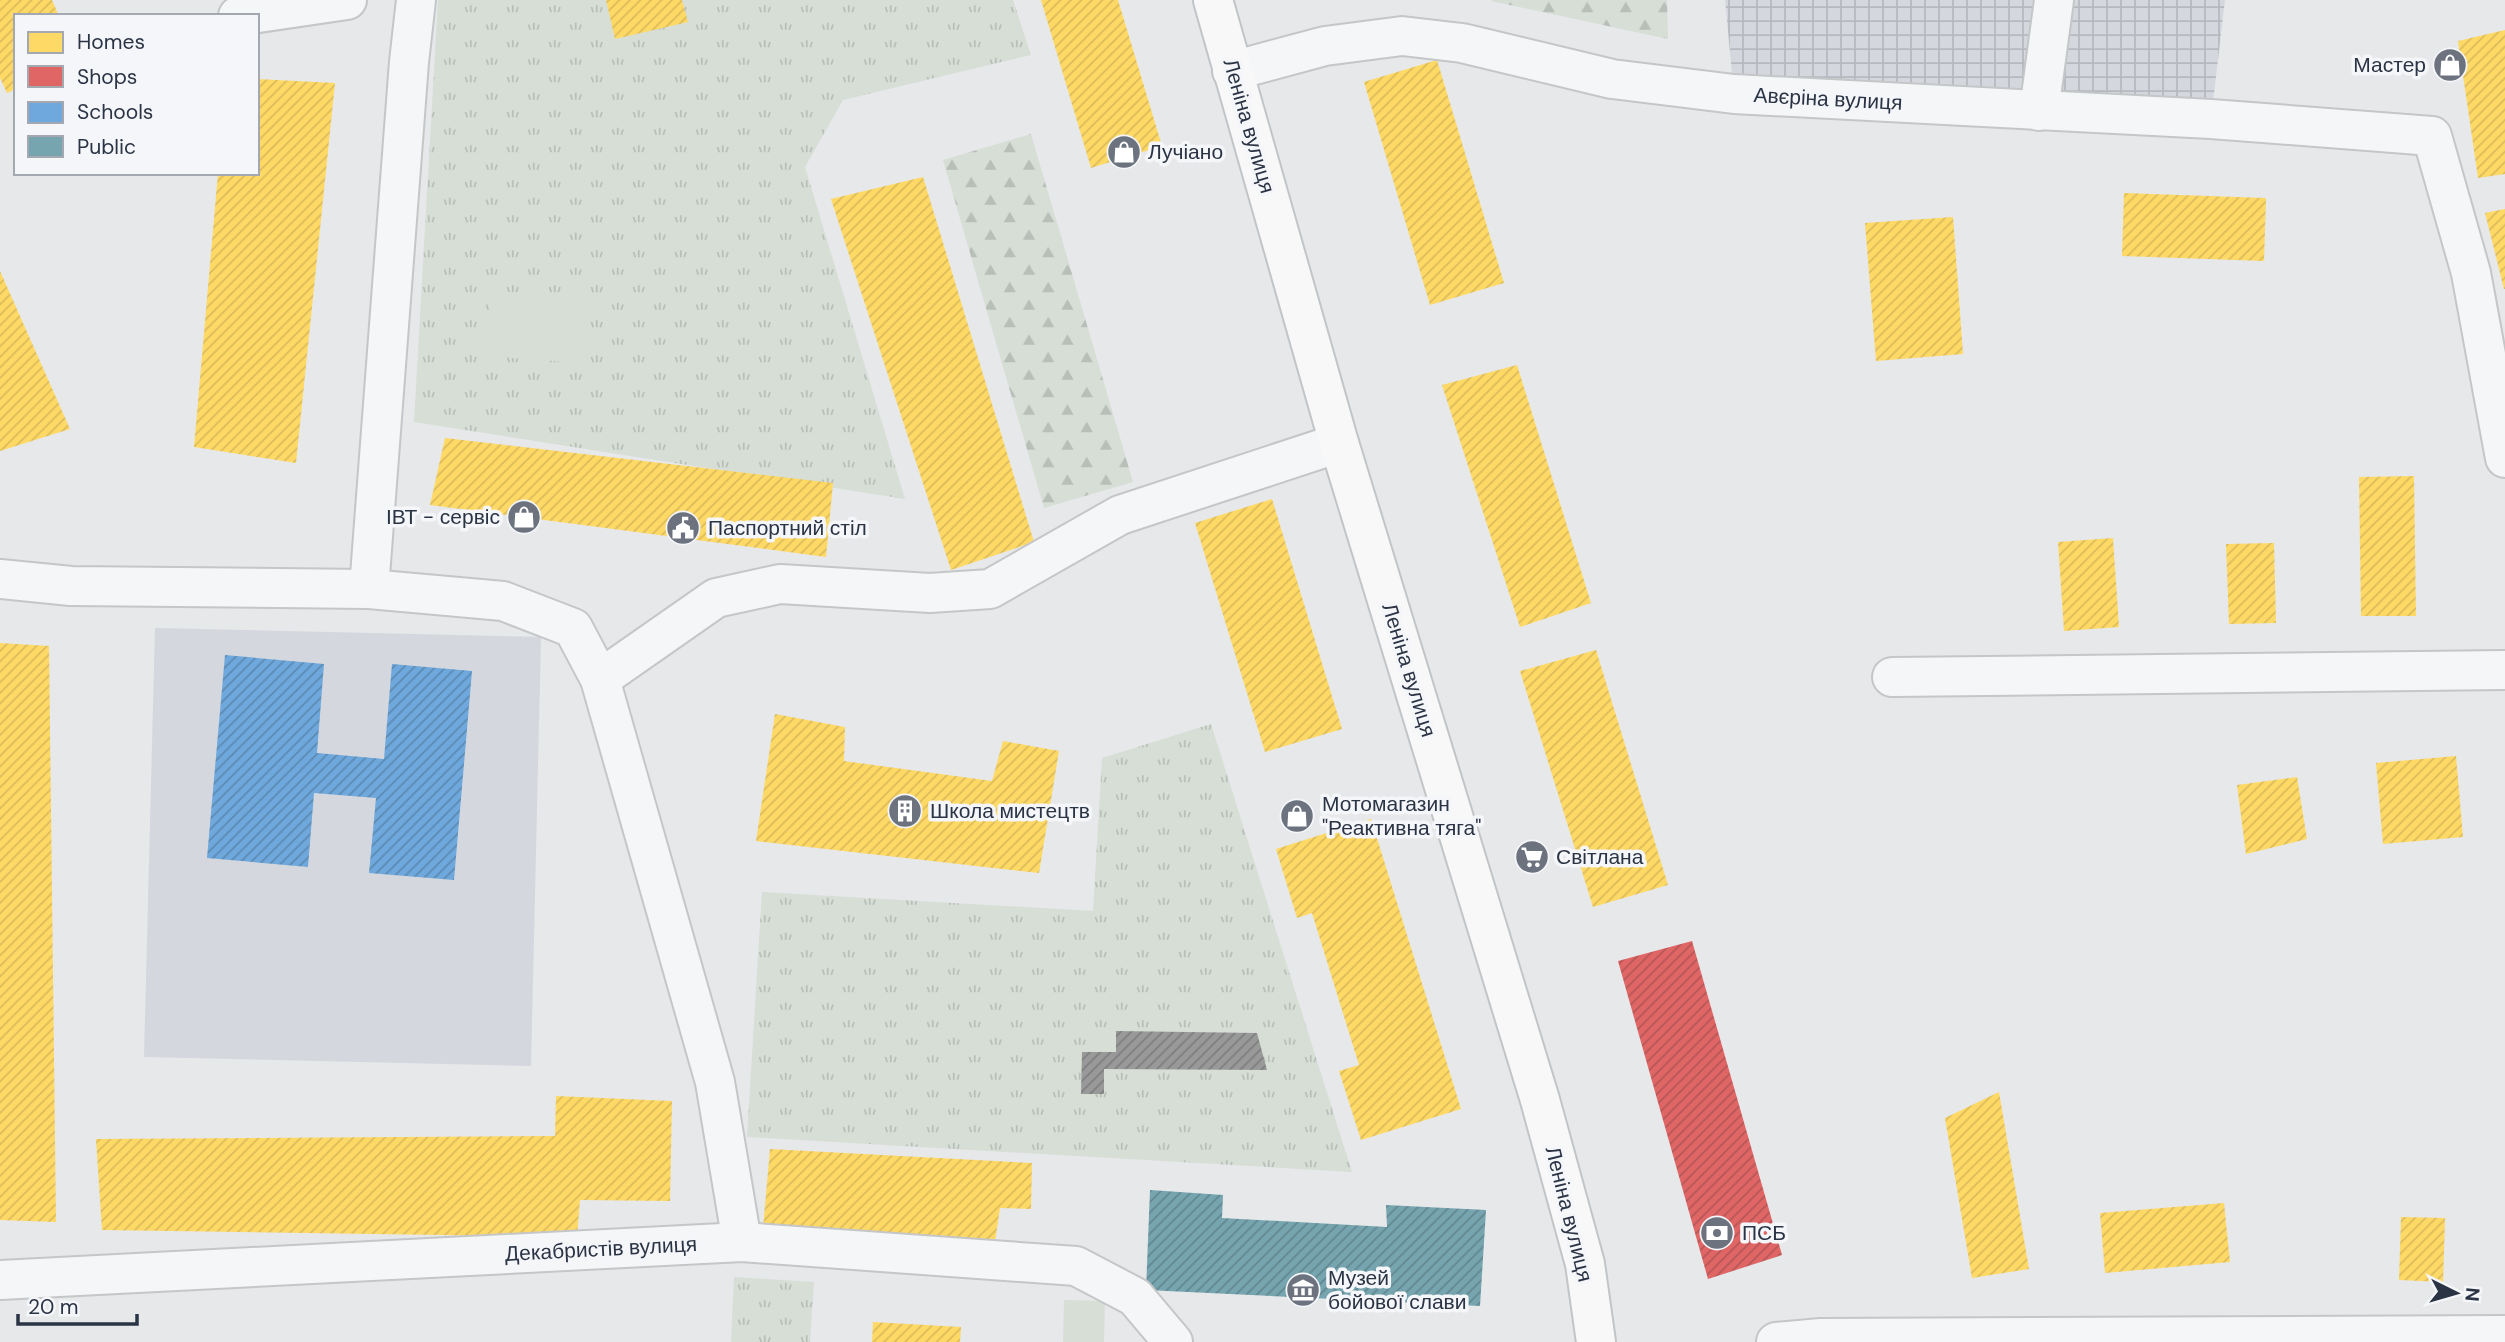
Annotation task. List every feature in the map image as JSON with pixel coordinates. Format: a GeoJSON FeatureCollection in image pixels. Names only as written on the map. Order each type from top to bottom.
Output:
{"type":"FeatureCollection","features":[{"type":"Feature","properties":{"kind":"main road","name":"Леніна вулиця"},"geometry":{"type":"LineString","coordinates":[[1213,0],[1339,443],[1540,1100],[1585,1264],[1596,1342]]}},
{"type":"Feature","properties":{"kind":"street"},"geometry":{"type":"LineString","coordinates":[[252,14],[347,0]]}},
{"type":"Feature","properties":{"kind":"street"},"geometry":{"type":"LineString","coordinates":[[369,589],[416,0]]}},
{"type":"Feature","properties":{"kind":"street"},"geometry":{"type":"LineString","coordinates":[[2039,111],[2054,0]]}},
{"type":"Feature","properties":{"kind":"street","name":"Авєріна вулиця"},"geometry":{"type":"LineString","coordinates":[[1232,71],[1325,46],[1402,36],[1462,43],[1612,79],[1707,91],[2211,119],[2432,136],[2471,273],[2505,458]]}},
{"type":"Feature","properties":{"kind":"street"},"geometry":{"type":"LineString","coordinates":[[600,679],[716,598],[780,584],[930,593],[990,589],[1120,515],[1339,443]]}},
{"type":"Feature","properties":{"kind":"street"},"geometry":{"type":"LineString","coordinates":[[0,579],[71,586],[369,589],[503,601],[573,628],[600,679],[715,1082],[742,1242]]}},
{"type":"Feature","properties":{"kind":"street"},"geometry":{"type":"LineString","coordinates":[[1892,677],[2505,670]]}},
{"type":"Feature","properties":{"kind":"street","name":"Декабристів вулиця"},"geometry":{"type":"LineString","coordinates":[[0,1280],[742,1242],[1076,1265],[1135,1297],[1173,1342]]}},
{"type":"Feature","properties":{"kind":"street"},"geometry":{"type":"LineString","coordinates":[[1776,1342],[1821,1338],[2505,1335]]}},
{"type":"Feature","properties":{"kind":"shaded area"},"geometry":{"type":"Polygon","coordinates":[[[1725,0],[2225,0],[2211,119],[1734,94],[1725,0]]]}},
{"type":"Feature","properties":{"kind":"shaded area"},"geometry":{"type":"Polygon","coordinates":[[[155,628],[541,637],[531,1066],[144,1057],[155,628]]]}},
{"type":"Feature","properties":{"kind":"green space"},"geometry":{"type":"Polygon","coordinates":[[[438,0],[1013,0],[1031,55],[843,100],[805,167],[905,499],[414,422],[438,0]]]}},
{"type":"Feature","properties":{"kind":"green space"},"geometry":{"type":"Polygon","coordinates":[[[1667,0],[1668,39],[1491,1],[1667,0]]]}},
{"type":"Feature","properties":{"kind":"green space"},"geometry":{"type":"Polygon","coordinates":[[[1031,134],[1133,482],[1044,508],[943,160],[1031,134]]]}},
{"type":"Feature","properties":{"kind":"green space"},"geometry":{"type":"Polygon","coordinates":[[[492,290],[587,300],[582,363],[484,356],[492,290]]]}},
{"type":"Feature","properties":{"kind":"green space"},"geometry":{"type":"Polygon","coordinates":[[[1211,724],[1352,1172],[747,1137],[762,892],[1093,911],[1102,758],[1211,724]]]}},
{"type":"Feature","properties":{"kind":"green space"},"geometry":{"type":"Polygon","coordinates":[[[734,1277],[814,1282],[810,1342],[731,1342],[734,1277]]]}},
{"type":"Feature","properties":{"kind":"green space"},"geometry":{"type":"Polygon","coordinates":[[[1064,1300],[1105,1301],[1104,1342],[1063,1342],[1064,1300]]]}},
{"type":"Feature","properties":{"kind":"building: Homes"},"geometry":{"type":"Polygon","coordinates":[[[0,0],[52,0],[58,14],[14,14],[14,90],[7,93],[0,78],[0,0]]]}},
{"type":"Feature","properties":{"kind":"building: Homes"},"geometry":{"type":"Polygon","coordinates":[[[606,0],[682,0],[688,22],[615,39],[606,0]]]}},
{"type":"Feature","properties":{"kind":"building: Homes"},"geometry":{"type":"Polygon","coordinates":[[[1041,0],[1118,0],[1162,146],[1091,168],[1041,0]]]}},
{"type":"Feature","properties":{"kind":"building: Homes"},"geometry":{"type":"Polygon","coordinates":[[[2505,30],[2505,174],[2478,178],[2458,41],[2505,30]]]}},
{"type":"Feature","properties":{"kind":"building: Homes"},"geometry":{"type":"Polygon","coordinates":[[[1437,60],[1504,283],[1430,305],[1364,82],[1437,60]]]}},
{"type":"Feature","properties":{"kind":"building: Homes"},"geometry":{"type":"Polygon","coordinates":[[[259,79],[335,83],[296,463],[194,447],[218,175],[259,175],[259,79]]]}},
{"type":"Feature","properties":{"kind":"building: Homes"},"geometry":{"type":"Polygon","coordinates":[[[923,177],[1034,542],[951,570],[831,199],[923,177]]]}},
{"type":"Feature","properties":{"kind":"building: Homes"},"geometry":{"type":"Polygon","coordinates":[[[2124,193],[2266,198],[2264,261],[2122,256],[2124,193]]]}},
{"type":"Feature","properties":{"kind":"building: Homes"},"geometry":{"type":"Polygon","coordinates":[[[2505,209],[2505,289],[2504,289],[2485,213],[2505,209]]]}},
{"type":"Feature","properties":{"kind":"building: Homes"},"geometry":{"type":"Polygon","coordinates":[[[1953,217],[1963,354],[1876,361],[1865,223],[1953,217]]]}},
{"type":"Feature","properties":{"kind":"building: Homes"},"geometry":{"type":"Polygon","coordinates":[[[0,271],[70,429],[0,451],[0,271]]]}},
{"type":"Feature","properties":{"kind":"building: Homes"},"geometry":{"type":"Polygon","coordinates":[[[1517,365],[1591,603],[1520,627],[1442,385],[1517,365]]]}},
{"type":"Feature","properties":{"kind":"building: Homes"},"geometry":{"type":"Polygon","coordinates":[[[445,438],[833,483],[826,557],[430,505],[445,438]]]}},
{"type":"Feature","properties":{"kind":"building: Homes"},"geometry":{"type":"Polygon","coordinates":[[[2414,476],[2416,616],[2361,616],[2359,477],[2414,476]]]}},
{"type":"Feature","properties":{"kind":"building: Homes"},"geometry":{"type":"Polygon","coordinates":[[[1272,499],[1342,729],[1265,752],[1195,523],[1272,499]]]}},
{"type":"Feature","properties":{"kind":"building: Homes"},"geometry":{"type":"Polygon","coordinates":[[[2113,538],[2119,627],[2064,631],[2058,542],[2113,538]]]}},
{"type":"Feature","properties":{"kind":"building: Homes"},"geometry":{"type":"Polygon","coordinates":[[[2274,543],[2276,623],[2229,624],[2226,544],[2274,543]]]}},
{"type":"Feature","properties":{"kind":"building: Homes"},"geometry":{"type":"Polygon","coordinates":[[[0,643],[49,646],[56,1222],[0,1220],[0,643]]]}},
{"type":"Feature","properties":{"kind":"building: Homes"},"geometry":{"type":"Polygon","coordinates":[[[1596,650],[1668,885],[1593,907],[1520,671],[1596,650]]]}},
{"type":"Feature","properties":{"kind":"building: Homes","name":"Школа мистецтв"},"geometry":{"type":"Polygon","coordinates":[[[775,714],[845,727],[844,761],[992,781],[1003,741],[1059,751],[1039,873],[756,841],[775,714]]]}},
{"type":"Feature","properties":{"kind":"building: Homes"},"geometry":{"type":"Polygon","coordinates":[[[2456,756],[2463,837],[2383,844],[2376,763],[2456,756]]]}},
{"type":"Feature","properties":{"kind":"building: Homes"},"geometry":{"type":"Polygon","coordinates":[[[2297,777],[2307,839],[2246,854],[2237,785],[2297,777]]]}},
{"type":"Feature","properties":{"kind":"building: Homes"},"geometry":{"type":"Polygon","coordinates":[[[1371,819],[1461,1109],[1361,1140],[1339,1071],[1359,1065],[1312,913],[1297,918],[1276,849],[1371,819]]]}},
{"type":"Feature","properties":{"kind":"building: Homes"},"geometry":{"type":"Polygon","coordinates":[[[1999,1092],[2029,1269],[1972,1278],[1945,1118],[1999,1092]]]}},
{"type":"Feature","properties":{"kind":"building: Homes"},"geometry":{"type":"Polygon","coordinates":[[[556,1096],[672,1101],[670,1201],[580,1200],[577,1237],[102,1230],[96,1139],[555,1136],[556,1096]]]}},
{"type":"Feature","properties":{"kind":"building: Homes"},"geometry":{"type":"Polygon","coordinates":[[[770,1149],[1032,1163],[1031,1209],[1000,1208],[995,1242],[763,1228],[770,1149]]]}},
{"type":"Feature","properties":{"kind":"building: Homes"},"geometry":{"type":"Polygon","coordinates":[[[2224,1203],[2230,1262],[2105,1273],[2100,1213],[2224,1203]]]}},
{"type":"Feature","properties":{"kind":"building: Homes"},"geometry":{"type":"Polygon","coordinates":[[[2401,1217],[2445,1218],[2443,1282],[2399,1280],[2401,1217]]]}},
{"type":"Feature","properties":{"kind":"building: Homes"},"geometry":{"type":"Polygon","coordinates":[[[873,1322],[961,1327],[960,1342],[872,1342],[873,1322]]]}},
{"type":"Feature","properties":{"kind":"building: Shops"},"geometry":{"type":"Polygon","coordinates":[[[1692,941],[1782,1255],[1708,1279],[1618,961],[1692,941]]]}},
{"type":"Feature","properties":{"kind":"building: Schools"},"geometry":{"type":"Polygon","coordinates":[[[225,655],[324,664],[317,753],[384,759],[392,664],[472,671],[454,880],[369,873],[376,798],[314,793],[308,867],[207,858],[225,655]]]}},
{"type":"Feature","properties":{"kind":"building: Public"},"geometry":{"type":"Polygon","coordinates":[[[1150,1190],[1223,1195],[1222,1218],[1387,1227],[1386,1205],[1486,1210],[1480,1306],[1146,1290],[1150,1190]]]}},
{"type":"Feature","properties":{"kind":"building: Industry"},"geometry":{"type":"Polygon","coordinates":[[[1116,1031],[1257,1033],[1267,1070],[1104,1069],[1104,1094],[1081,1094],[1082,1052],[1116,1052],[1116,1031]]]}},
{"type":"Feature","properties":{"kind":"place","name":"Мастер"},"geometry":{"type":"Point","coordinates":[2450,65]}},
{"type":"Feature","properties":{"kind":"place","name":"Лучіано"},"geometry":{"type":"Point","coordinates":[1124,152]}},
{"type":"Feature","properties":{"kind":"place","name":"ІВТ - сервіс"},"geometry":{"type":"Point","coordinates":[524,517]}},
{"type":"Feature","properties":{"kind":"place","name":"Паспортний стіл"},"geometry":{"type":"Point","coordinates":[683,528]}},
{"type":"Feature","properties":{"kind":"place","name":"Школа мистецтв"},"geometry":{"type":"Point","coordinates":[905,811]}},
{"type":"Feature","properties":{"kind":"place","name":"Мотомагазин \"Реактивна тяга\""},"geometry":{"type":"Point","coordinates":[1297,816]}},
{"type":"Feature","properties":{"kind":"place","name":"Світлана"},"geometry":{"type":"Point","coordinates":[1532,857]}},
{"type":"Feature","properties":{"kind":"place","name":"ПСБ"},"geometry":{"type":"Point","coordinates":[1717,1233]}},
{"type":"Feature","properties":{"kind":"place","name":"Музей бойової слави"},"geometry":{"type":"Point","coordinates":[1303,1290]}}]}
